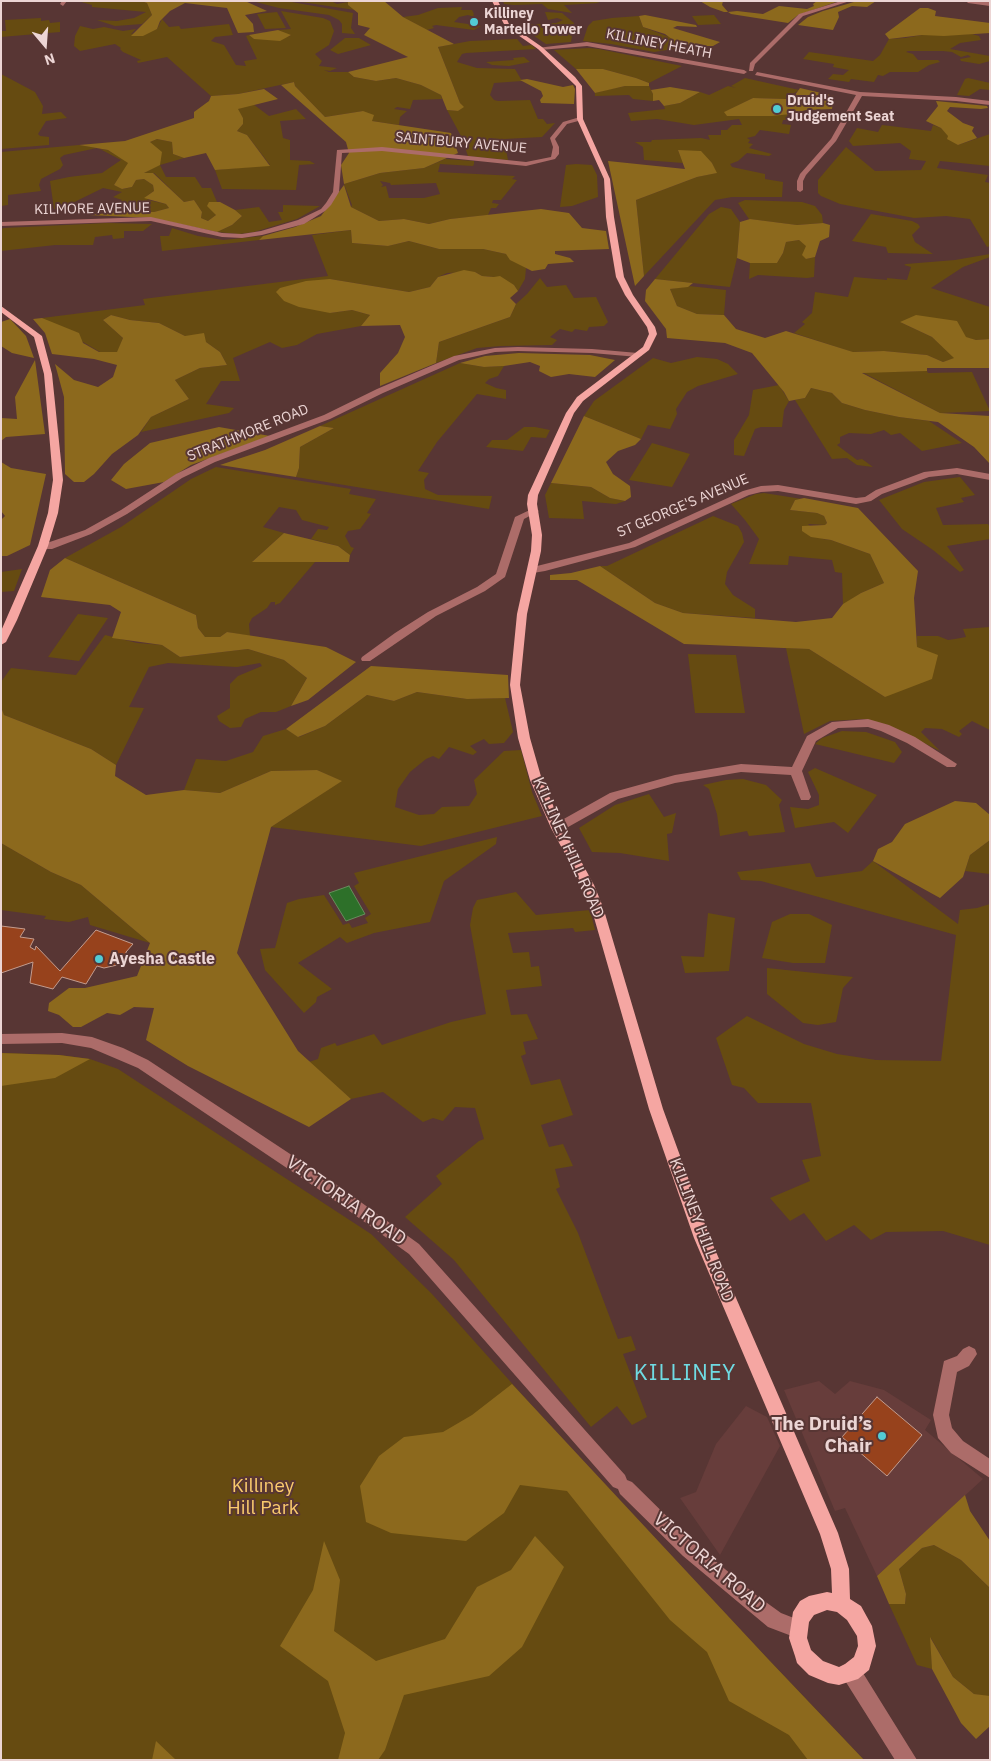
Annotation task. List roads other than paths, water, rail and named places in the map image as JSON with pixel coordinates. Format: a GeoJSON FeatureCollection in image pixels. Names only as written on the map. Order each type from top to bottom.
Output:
{"type":"FeatureCollection","features":[{"type":"Feature","properties":{"kind":"main road","name":"KILLINEY HILL ROAD"},"geometry":{"type":"LineString","coordinates":[[495,1],[507,25],[540,48],[573,78],[579,86],[580,119],[606,179],[620,277],[629,295],[651,327],[653,334],[650,342],[638,355],[580,399],[570,413],[533,495],[537,535],[533,570],[522,614],[515,684],[524,738],[536,780],[557,828],[588,885],[597,907],[656,1109],[702,1238],[829,1533],[840,1568],[841,1604]]}},
{"type":"Feature","properties":{"kind":"main road"},"geometry":{"type":"LineString","coordinates":[[1,308],[38,336],[48,374],[58,480],[53,514],[43,546],[1,642]]}},
{"type":"Feature","properties":{"kind":"main road"},"geometry":{"type":"LineString","coordinates":[[827,1601],[841,1604],[859,1619],[866,1636],[865,1656],[862,1663],[851,1672],[839,1676],[828,1674],[816,1668],[804,1656],[800,1647],[797,1629],[800,1619],[808,1608],[816,1603],[827,1601]]}},
{"type":"Feature","properties":{"kind":"street"},"geometry":{"type":"LineString","coordinates":[[751,70],[752,64],[801,15],[848,1]]}},
{"type":"Feature","properties":{"kind":"street"},"geometry":{"type":"LineString","coordinates":[[968,1],[990,4]]}},
{"type":"Feature","properties":{"kind":"street","name":"KILLINEY HEATH"},"geometry":{"type":"LineString","coordinates":[[540,48],[587,44],[744,72],[749,75],[758,74]]}},
{"type":"Feature","properties":{"kind":"street"},"geometry":{"type":"LineString","coordinates":[[744,72],[751,70],[759,72],[758,74],[860,94],[956,99],[990,103]]}},
{"type":"Feature","properties":{"kind":"street"},"geometry":{"type":"LineString","coordinates":[[800,190],[800,181],[803,174],[834,140],[860,94]]}},
{"type":"Feature","properties":{"kind":"street","name":"SAINTBURY AVENUE"},"geometry":{"type":"LineString","coordinates":[[339,151],[382,148],[526,164],[553,158],[556,154],[556,147],[552,139],[565,123],[580,119]]}},
{"type":"Feature","properties":{"kind":"street","name":"KILMORE AVENUE"},"geometry":{"type":"LineString","coordinates":[[1,224],[152,219],[222,235],[242,236],[262,233],[301,222],[323,210],[329,204],[336,192],[339,151]]}},
{"type":"Feature","properties":{"kind":"street","name":"STRATHMORE ROAD"},"geometry":{"type":"LineString","coordinates":[[43,546],[52,546],[88,532],[124,512],[179,476],[212,460],[328,417],[380,391],[457,358],[495,350],[518,349],[592,351],[638,355]]}},
{"type":"Feature","properties":{"kind":"street","name":"ST GEORGE'S AVENUE"},"geometry":{"type":"LineString","coordinates":[[533,570],[632,545],[746,493],[761,489],[778,488],[856,501],[868,499],[895,485],[927,474],[957,471],[990,477]]}},
{"type":"Feature","properties":{"kind":"street"},"geometry":{"type":"LineString","coordinates":[[366,659],[432,614],[481,589],[501,575],[520,518],[534,511]]}},
{"type":"Feature","properties":{"kind":"street"},"geometry":{"type":"LineString","coordinates":[[805,798],[796,771],[810,739],[836,725],[868,722],[911,740],[951,764]]}},
{"type":"Feature","properties":{"kind":"street"},"geometry":{"type":"LineString","coordinates":[[557,828],[614,796],[675,779],[741,768],[796,771]]}},
{"type":"Feature","properties":{"kind":"street","name":"VICTORIA ROAD"},"geometry":{"type":"LineString","coordinates":[[1,1039],[62,1038],[92,1043],[118,1052],[143,1064],[340,1195],[414,1249],[622,1484],[689,1550],[750,1601],[775,1620],[797,1629]]}},
{"type":"Feature","properties":{"kind":"street"},"geometry":{"type":"LineString","coordinates":[[969,1354],[963,1361],[950,1367],[940,1415],[944,1432],[957,1447],[990,1469]]}},
{"type":"Feature","properties":{"kind":"street"},"geometry":{"type":"LineString","coordinates":[[851,1672],[907,1760]]}},
{"type":"Feature","properties":{"kind":"place","name":"Killiney Martello Tower"},"geometry":{"type":"Point","coordinates":[474,22]}},
{"type":"Feature","properties":{"kind":"place","name":"Druid's Judgement Seat"},"geometry":{"type":"Point","coordinates":[777,109]}},
{"type":"Feature","properties":{"kind":"place","name":"Ayesha Castle"},"geometry":{"type":"Point","coordinates":[99,959]}},
{"type":"Feature","properties":{"kind":"place","name":"The Druid’s Chair"},"geometry":{"type":"Point","coordinates":[882,1436]}},
{"type":"Feature","properties":{"kind":"district","name":"KILLINEY"},"geometry":{"type":"Point","coordinates":[685,1374]}},
{"type":"Feature","properties":{"kind":"park label","name":"Killiney Hill Park"},"geometry":{"type":"Point","coordinates":[263,1498]}}]}
